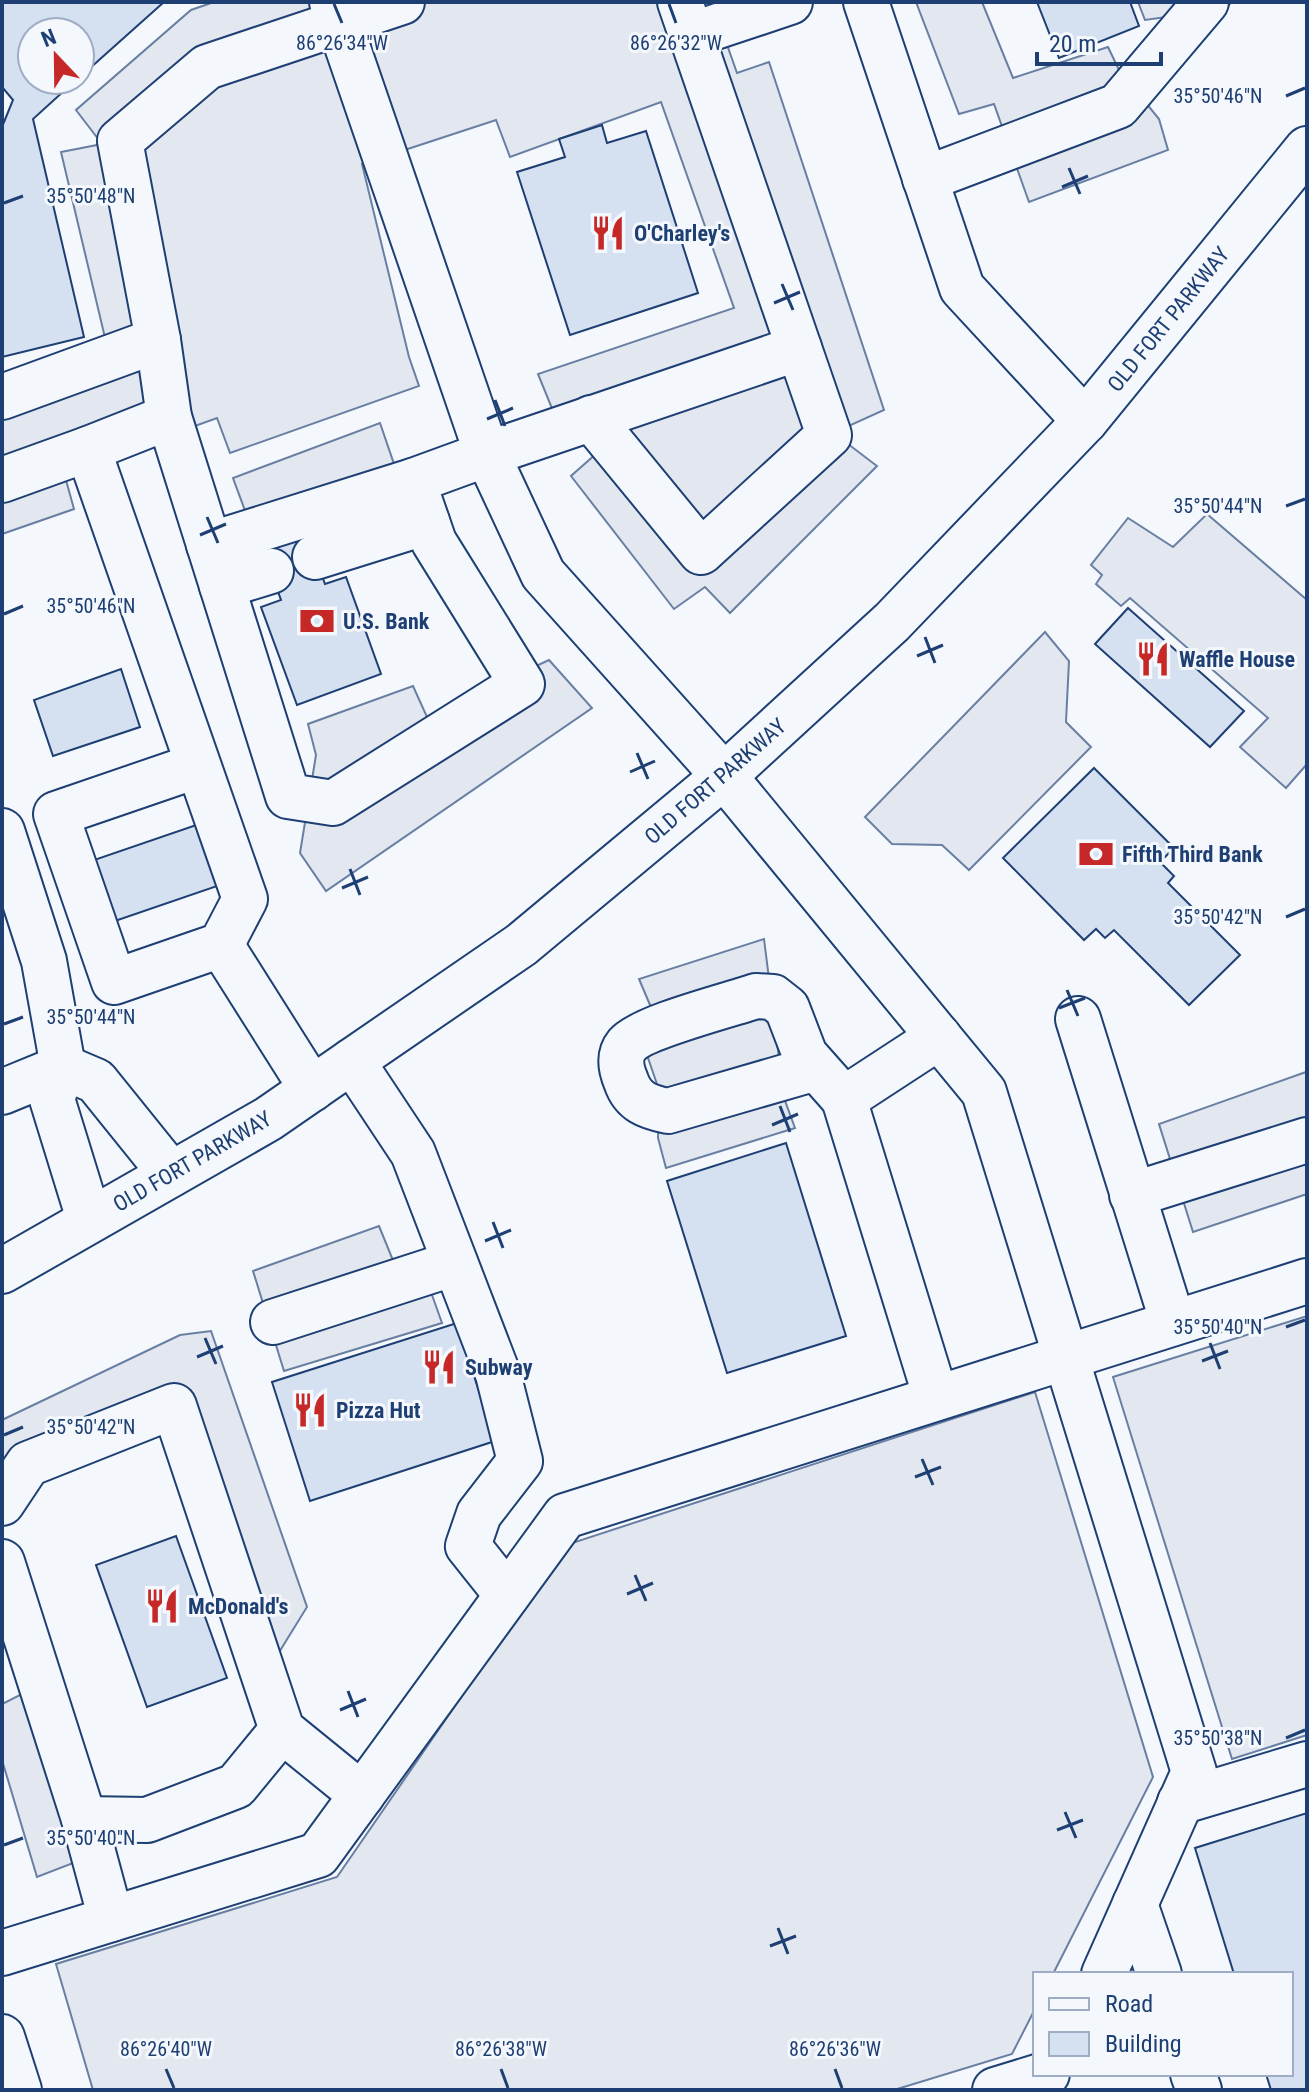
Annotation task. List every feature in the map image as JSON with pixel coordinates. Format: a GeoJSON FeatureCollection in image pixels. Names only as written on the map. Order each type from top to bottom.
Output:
{"type":"FeatureCollection","features":[{"type":"Feature","properties":{"kind":"main road"},"geometry":{"type":"LineString","coordinates":[[402,2],[336,13],[207,67],[120,141],[158,340],[169,417],[288,796],[333,803],[522,684],[434,542],[413,481]]}},
{"type":"Feature","properties":{"kind":"main road"},"geometry":{"type":"LineString","coordinates":[[591,418],[701,552],[829,435],[685,18],[790,2]]}},
{"type":"Feature","properties":{"kind":"main road"},"geometry":{"type":"LineString","coordinates":[[866,2],[962,288],[1085,421]]}},
{"type":"Feature","properties":{"kind":"main road"},"geometry":{"type":"LineString","coordinates":[[925,179],[1118,106],[1206,2]]}},
{"type":"Feature","properties":{"kind":"main road"},"geometry":{"type":"LineString","coordinates":[[336,13],[487,454],[543,574],[724,776],[984,1092],[1194,1772],[1105,1972]]}},
{"type":"Feature","properties":{"kind":"main road","name":"OLD FORT PARKWAY"},"geometry":{"type":"LineString","coordinates":[[2,1271],[268,1119],[312,1089],[521,945],[724,776],[892,622],[1085,421],[1307,149]]}},
{"type":"Feature","properties":{"kind":"main road"},"geometry":{"type":"LineString","coordinates":[[2,397],[158,340]]}},
{"type":"Feature","properties":{"kind":"main road"},"geometry":{"type":"LineString","coordinates":[[209,545],[413,481],[799,348]]}},
{"type":"Feature","properties":{"kind":"main road"},"geometry":{"type":"LineString","coordinates":[[2,480],[169,417]]}},
{"type":"Feature","properties":{"kind":"main road"},"geometry":{"type":"LineString","coordinates":[[88,449],[196,766],[245,899],[221,945],[114,982],[56,814],[196,766]]}},
{"type":"Feature","properties":{"kind":"main road"},"geometry":{"type":"LineString","coordinates":[[315,557],[427,522]]}},
{"type":"Feature","properties":{"kind":"main road"},"geometry":{"type":"LineString","coordinates":[[222,586],[271,571]]}},
{"type":"Feature","properties":{"kind":"main road"},"geometry":{"type":"LineString","coordinates":[[2,831],[44,961],[63,1067],[52,1099],[89,1219]]}},
{"type":"Feature","properties":{"kind":"main road"},"geometry":{"type":"LineString","coordinates":[[221,945],[312,1089]]}},
{"type":"Feature","properties":{"kind":"main road"},"geometry":{"type":"LineString","coordinates":[[1078,1019],[1173,1323]]}},
{"type":"Feature","properties":{"kind":"main road"},"geometry":{"type":"LineString","coordinates":[[936,1398],[830,1083],[939,1037]]}},
{"type":"Feature","properties":{"kind":"main road"},"geometry":{"type":"LineString","coordinates":[[352,1061],[413,1153],[498,1374],[520,1461],[479,1514],[468,1546],[507,1595]]}},
{"type":"Feature","properties":{"kind":"main road"},"geometry":{"type":"LineString","coordinates":[[2,1092],[63,1067],[96,1081],[171,1174]]}},
{"type":"Feature","properties":{"kind":"main road"},"geometry":{"type":"LineString","coordinates":[[1132,1195],[1307,1140]]}},
{"type":"Feature","properties":{"kind":"main road"},"geometry":{"type":"LineString","coordinates":[[273,1322],[455,1263]]}},
{"type":"Feature","properties":{"kind":"main road"},"geometry":{"type":"LineString","coordinates":[[2,1953],[318,1855],[565,1516],[1307,1281]]}},
{"type":"Feature","properties":{"kind":"main road"},"geometry":{"type":"LineString","coordinates":[[2,1503],[28,1464],[174,1406],[282,1730],[362,1795]]}},
{"type":"Feature","properties":{"kind":"main road"},"geometry":{"type":"LineString","coordinates":[[2,1562],[10,1636],[84,1819],[111,1919]]}},
{"type":"Feature","properties":{"kind":"main road"},"geometry":{"type":"LineString","coordinates":[[84,1819],[147,1820],[236,1786],[282,1730]]}},
{"type":"Feature","properties":{"kind":"main road"},"geometry":{"type":"LineString","coordinates":[[1180,1802],[1307,1764]]}},
{"type":"Feature","properties":{"kind":"main road"},"geometry":{"type":"LineString","coordinates":[[1135,1904],[1158,1972]]}},
{"type":"Feature","properties":{"kind":"main road"},"geometry":{"type":"LineString","coordinates":[[2,2037],[19,2090]]}},
{"type":"Feature","properties":{"kind":"main road"},"geometry":{"type":"LineString","coordinates":[[995,2090],[1040,2076]]}},
{"type":"Feature","properties":{"kind":"shaded area"},"geometry":{"type":"Polygon","coordinates":[[[214,2],[712,2],[737,73],[769,62],[884,410],[844,428],[848,444],[877,466],[730,613],[705,587],[674,609],[571,476],[597,453],[553,411],[538,374],[734,308],[661,102],[510,157],[496,120],[362,164],[409,357],[419,386],[230,453],[217,418],[64,473],[74,509],[2,534],[2,394],[111,363],[61,152],[102,144],[76,110],[96,96],[96,93],[191,10],[214,2]]]}},
{"type":"Feature","properties":{"kind":"shaded area"},"geometry":{"type":"Polygon","coordinates":[[[916,2],[982,2],[1013,78],[1108,47],[1119,70],[1159,119],[1168,150],[1029,202],[994,104],[959,114],[916,2]]]}},
{"type":"Feature","properties":{"kind":"shaded area"},"geometry":{"type":"Polygon","coordinates":[[[1138,2],[1232,2],[1224,9],[1145,20],[1138,2]]]}},
{"type":"Feature","properties":{"kind":"shaded area"},"geometry":{"type":"Polygon","coordinates":[[[380,423],[394,464],[247,516],[233,478],[380,423]]]}},
{"type":"Feature","properties":{"kind":"shaded area"},"geometry":{"type":"Polygon","coordinates":[[[1207,514],[1307,600],[1307,764],[1286,788],[1240,747],[1268,718],[1130,598],[1121,606],[1096,584],[1102,575],[1091,565],[1128,518],[1173,547],[1207,514]]]}},
{"type":"Feature","properties":{"kind":"shaded area"},"geometry":{"type":"Polygon","coordinates":[[[1045,632],[1069,661],[1066,722],[1091,747],[969,870],[942,845],[892,844],[865,817],[1045,632]]]}},
{"type":"Feature","properties":{"kind":"shaded area"},"geometry":{"type":"Polygon","coordinates":[[[549,660],[592,708],[326,891],[300,853],[316,755],[308,724],[413,686],[427,717],[549,660]]]}},
{"type":"Feature","properties":{"kind":"shaded area"},"geometry":{"type":"Polygon","coordinates":[[[764,939],[784,1098],[795,1128],[666,1168],[658,1138],[659,1090],[648,1058],[653,1012],[639,979],[764,939]]]}},
{"type":"Feature","properties":{"kind":"shaded area"},"geometry":{"type":"Polygon","coordinates":[[[1306,1072],[1307,1194],[1193,1232],[1159,1124],[1306,1072]]]}},
{"type":"Feature","properties":{"kind":"shaded area"},"geometry":{"type":"Polygon","coordinates":[[[379,1226],[394,1263],[432,1295],[442,1323],[284,1371],[253,1271],[379,1226]]]}},
{"type":"Feature","properties":{"kind":"shaded area"},"geometry":{"type":"Polygon","coordinates":[[[1307,1316],[1307,1735],[1232,1759],[1113,1377],[1307,1316]]]}},
{"type":"Feature","properties":{"kind":"shaded area"},"geometry":{"type":"Polygon","coordinates":[[[211,1331],[307,1607],[273,1662],[186,1388],[2,1469],[2,1420],[180,1335],[211,1331]]]}},
{"type":"Feature","properties":{"kind":"shaded area"},"geometry":{"type":"Polygon","coordinates":[[[1035,1392],[1153,1777],[1054,1972],[1033,1972],[1033,2013],[1012,2054],[894,2090],[93,2090],[56,1964],[337,1877],[566,1545],[1035,1392]]]}},
{"type":"Feature","properties":{"kind":"shaded area"},"geometry":{"type":"Polygon","coordinates":[[[26,1692],[81,1860],[37,1877],[2,1760],[2,1704],[26,1692]]]}},
{"type":"Feature","properties":{"kind":"building"},"geometry":{"type":"Polygon","coordinates":[[[2,2],[164,2],[96,63],[96,16],[16,16],[16,96],[58,96],[33,119],[84,337],[2,357],[2,127],[13,100],[2,87],[2,2]]]}},
{"type":"Feature","properties":{"kind":"building"},"geometry":{"type":"Polygon","coordinates":[[[1037,2],[1130,2],[1139,26],[1059,58],[1037,2]]]}},
{"type":"Feature","properties":{"kind":"building","name":"O'Charley's"},"geometry":{"type":"Polygon","coordinates":[[[602,125],[607,143],[646,131],[698,293],[570,335],[517,172],[565,157],[559,139],[602,125]]]}},
{"type":"Feature","properties":{"kind":"building"},"geometry":{"type":"Polygon","coordinates":[[[305,529],[325,584],[346,577],[381,674],[297,705],[261,607],[281,600],[261,544],[305,529]]]}},
{"type":"Feature","properties":{"kind":"building"},"geometry":{"type":"Polygon","coordinates":[[[1128,608],[1244,711],[1210,747],[1095,644],[1128,608]]]}},
{"type":"Feature","properties":{"kind":"building"},"geometry":{"type":"Polygon","coordinates":[[[121,669],[140,727],[53,756],[34,700],[121,669]]]}},
{"type":"Feature","properties":{"kind":"building"},"geometry":{"type":"Polygon","coordinates":[[[1094,768],[1174,848],[1160,862],[1174,876],[1168,883],[1240,955],[1189,1005],[1114,930],[1105,938],[1096,929],[1084,940],[1003,858],[1094,768]]]}},
{"type":"Feature","properties":{"kind":"building"},"geometry":{"type":"Polygon","coordinates":[[[205,822],[226,883],[115,921],[94,860],[205,822]]]}},
{"type":"Feature","properties":{"kind":"building"},"geometry":{"type":"Polygon","coordinates":[[[786,1143],[846,1336],[727,1373],[667,1181],[786,1143]]]}},
{"type":"Feature","properties":{"kind":"building"},"geometry":{"type":"Polygon","coordinates":[[[457,1323],[495,1441],[310,1501],[272,1382],[457,1323]]]}},
{"type":"Feature","properties":{"kind":"building"},"geometry":{"type":"Polygon","coordinates":[[[176,1536],[227,1678],[147,1707],[96,1565],[176,1536]]]}},
{"type":"Feature","properties":{"kind":"building"},"geometry":{"type":"Polygon","coordinates":[[[1307,1813],[1307,2090],[1271,2090],[1267,2076],[1293,2076],[1293,1972],[1233,1972],[1195,1848],[1307,1813]]]}},
{"type":"Feature","properties":{"kind":"place","name":"O'Charley's"},"geometry":{"type":"Point","coordinates":[608,233]}},
{"type":"Feature","properties":{"kind":"place","name":"U.S. Bank"},"geometry":{"type":"Point","coordinates":[317,621]}},
{"type":"Feature","properties":{"kind":"place","name":"Waffle House"},"geometry":{"type":"Point","coordinates":[1153,659]}},
{"type":"Feature","properties":{"kind":"place","name":"Fifth Third Bank"},"geometry":{"type":"Point","coordinates":[1096,854]}},
{"type":"Feature","properties":{"kind":"place","name":"Subway"},"geometry":{"type":"Point","coordinates":[439,1367]}},
{"type":"Feature","properties":{"kind":"place","name":"Pizza Hut"},"geometry":{"type":"Point","coordinates":[310,1410]}},
{"type":"Feature","properties":{"kind":"place","name":"McDonald's"},"geometry":{"type":"Point","coordinates":[162,1606]}}]}
